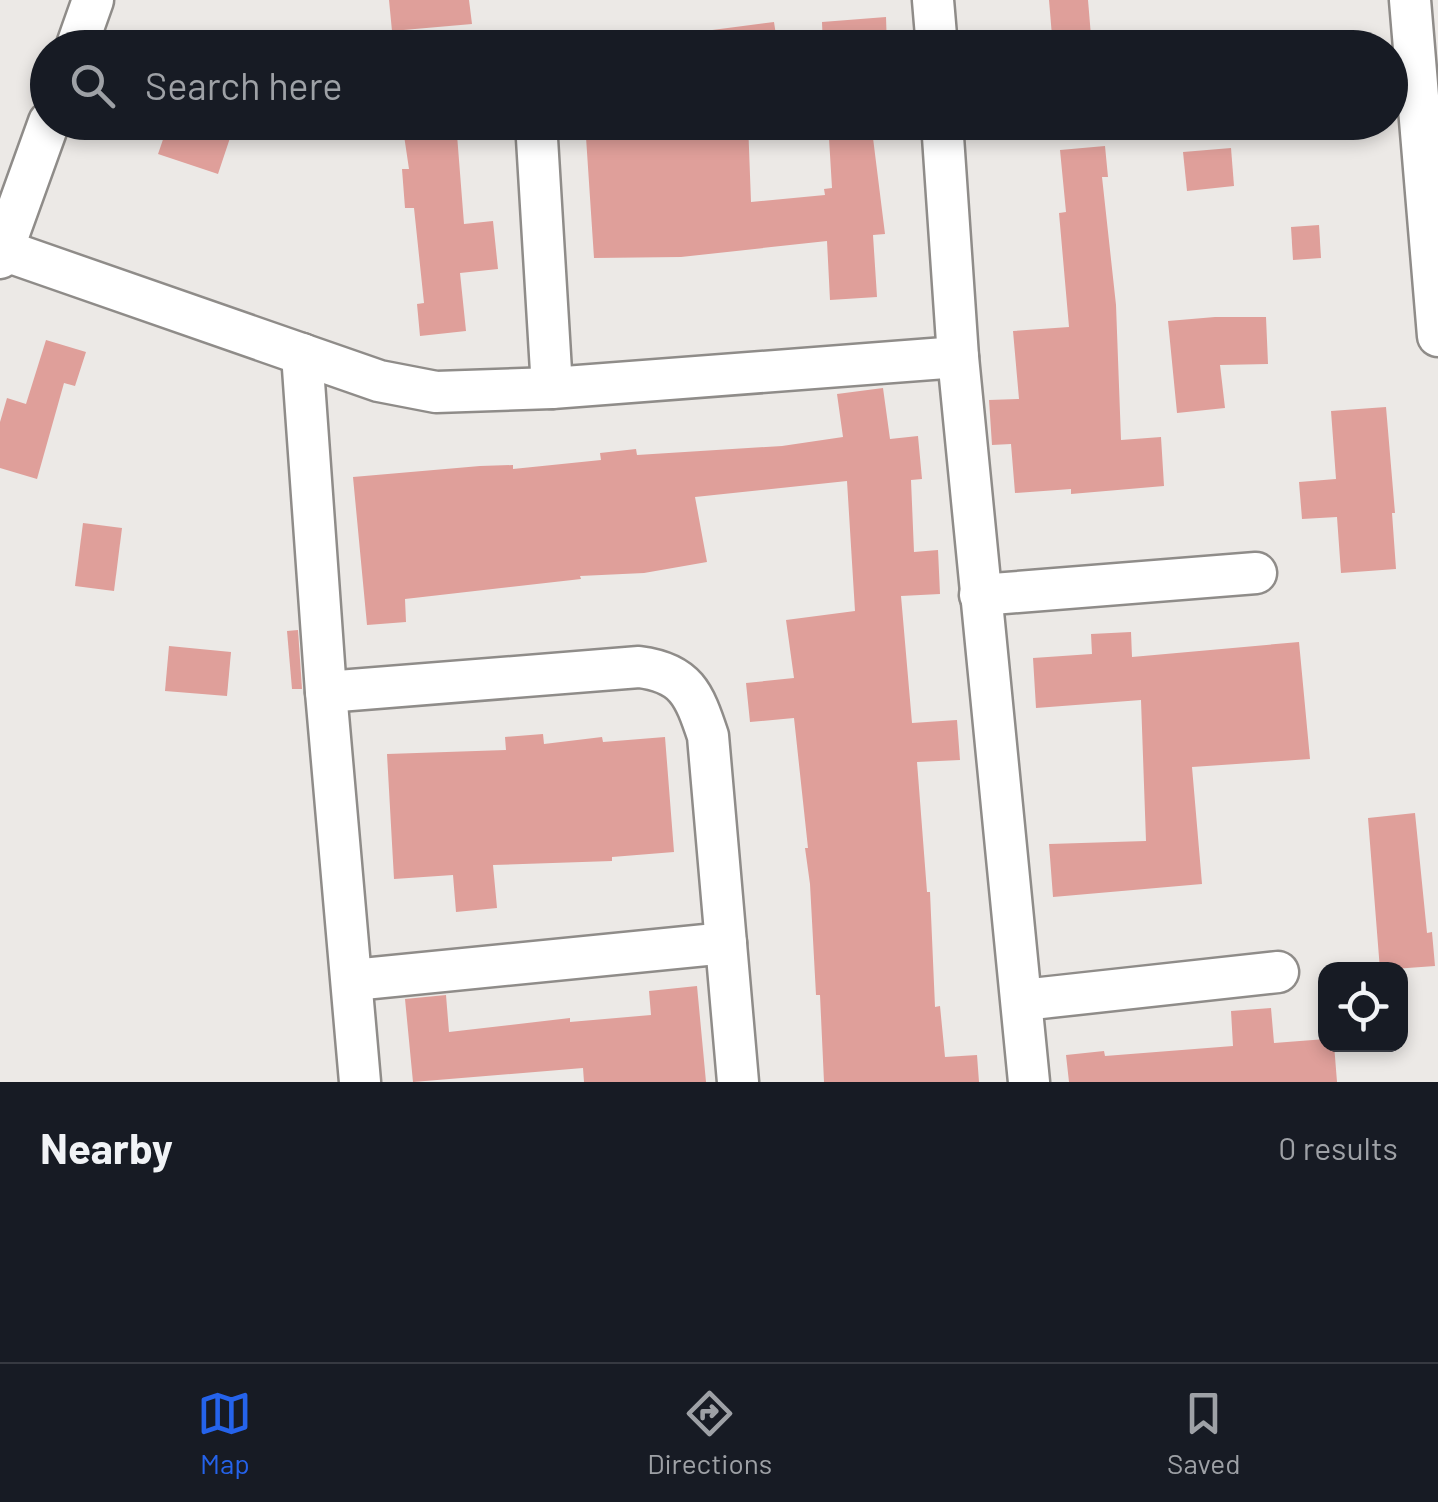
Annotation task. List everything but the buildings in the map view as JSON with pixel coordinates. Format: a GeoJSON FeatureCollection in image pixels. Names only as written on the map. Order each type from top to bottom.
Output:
{"type":"FeatureCollection","features":[{"type":"Feature","properties":{"kind":"street"},"geometry":{"type":"LineString","coordinates":[[82,30],[93,0]]}},
{"type":"Feature","properties":{"kind":"street"},"geometry":{"type":"LineString","coordinates":[[934,0],[936,30]]}},
{"type":"Feature","properties":{"kind":"street"},"geometry":{"type":"LineString","coordinates":[[1410,0],[1438,336]]}},
{"type":"Feature","properties":{"kind":"street"},"geometry":{"type":"LineString","coordinates":[[42,140],[1,252],[379,382],[436,392],[552,388],[958,357]]}},
{"type":"Feature","properties":{"kind":"street"},"geometry":{"type":"LineString","coordinates":[[537,140],[552,388]]}},
{"type":"Feature","properties":{"kind":"street"},"geometry":{"type":"LineString","coordinates":[[943,140],[958,357],[1028,1082]]}},
{"type":"Feature","properties":{"kind":"street"},"geometry":{"type":"LineString","coordinates":[[302,354],[360,1082]]}},
{"type":"Feature","properties":{"kind":"street"},"geometry":{"type":"LineString","coordinates":[[980,594],[1256,573]]}},
{"type":"Feature","properties":{"kind":"street"},"geometry":{"type":"LineString","coordinates":[[326,692],[639,667],[662,670],[683,682],[698,706],[708,736],[738,1082]]}},
{"type":"Feature","properties":{"kind":"street"},"geometry":{"type":"LineString","coordinates":[[352,980],[726,943]]}},
{"type":"Feature","properties":{"kind":"street"},"geometry":{"type":"LineString","coordinates":[[1023,1000],[1278,972]]}}]}
